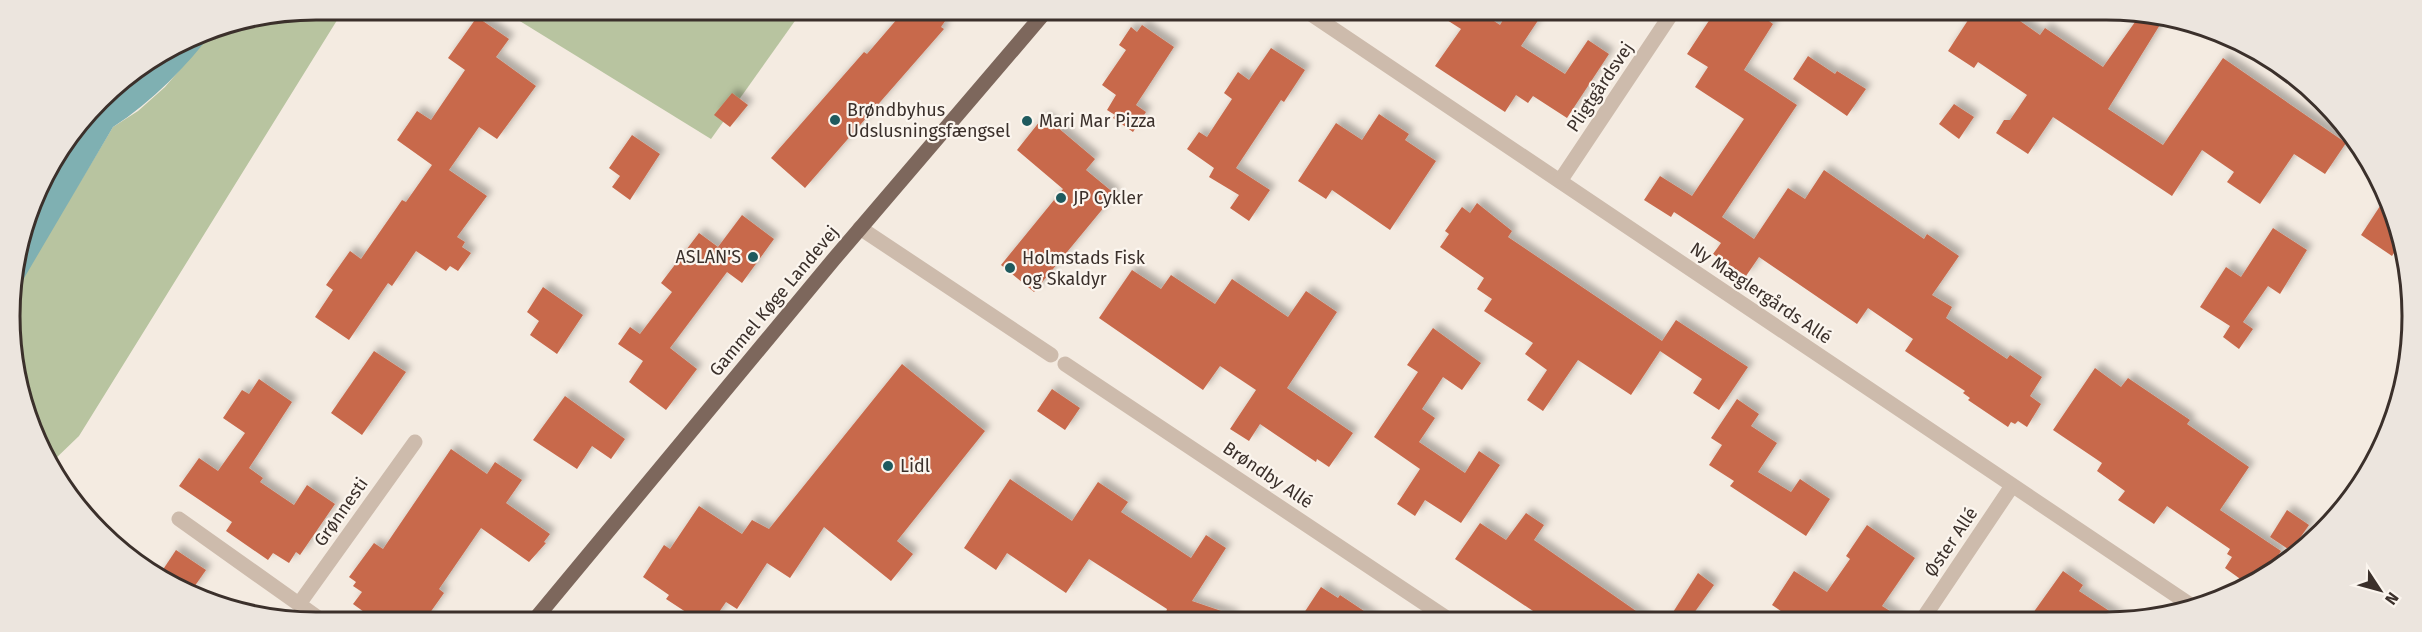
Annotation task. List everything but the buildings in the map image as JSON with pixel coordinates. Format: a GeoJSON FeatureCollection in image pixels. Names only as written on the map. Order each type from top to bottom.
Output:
{"type":"FeatureCollection","features":[{"type":"Feature","properties":{"kind":"main road","name":"Gammel Køge Landevej"},"geometry":{"type":"LineString","coordinates":[[541,612],[860,228],[1038,20]]}},
{"type":"Feature","properties":{"kind":"street","name":"Ny Mæglergårds Allé"},"geometry":{"type":"LineString","coordinates":[[1320,20],[2185,601]]}},
{"type":"Feature","properties":{"kind":"street","name":"Pligtgårdsvej"},"geometry":{"type":"LineString","coordinates":[[1560,182],[1667,20]]}},
{"type":"Feature","properties":{"kind":"street"},"geometry":{"type":"LineString","coordinates":[[860,228],[1051,355]]}},
{"type":"Feature","properties":{"kind":"street","name":"Brøndby Allé"},"geometry":{"type":"LineString","coordinates":[[1065,364],[1437,612]]}},
{"type":"Feature","properties":{"kind":"street","name":"Grønnesti"},"geometry":{"type":"LineString","coordinates":[[299,604],[415,442]]}},
{"type":"Feature","properties":{"kind":"street","name":"Øster Allé"},"geometry":{"type":"LineString","coordinates":[[1927,612],[2012,486]]}},
{"type":"Feature","properties":{"kind":"street"},"geometry":{"type":"LineString","coordinates":[[179,519],[309,612]]}},
{"type":"Feature","properties":{"kind":"green space"},"geometry":{"type":"Polygon","coordinates":[[[297,20],[337,20],[79,436],[56,458],[35,411],[25,374],[20,335],[22,281],[113,127],[138,111],[165,87],[204,42],[258,25],[297,20]]]}},
{"type":"Feature","properties":{"kind":"green space"},"geometry":{"type":"Polygon","coordinates":[[[518,20],[796,20],[711,139],[518,20]]]}},
{"type":"Feature","properties":{"kind":"water"},"geometry":{"type":"Polygon","coordinates":[[[205,41],[168,83],[113,127],[21,283],[25,258],[35,221],[50,185],[69,151],[106,106],[121,93],[151,69],[205,41]]]}},
{"type":"Feature","properties":{"kind":"place","name":"Brøndbyhus Udslusningsfængsel"},"geometry":{"type":"Point","coordinates":[835,120]}},
{"type":"Feature","properties":{"kind":"place","name":"Mari Mar Pizza"},"geometry":{"type":"Point","coordinates":[1027,121]}},
{"type":"Feature","properties":{"kind":"place","name":"JP Cykler"},"geometry":{"type":"Point","coordinates":[1061,198]}},
{"type":"Feature","properties":{"kind":"place","name":"ASLAN'S"},"geometry":{"type":"Point","coordinates":[753,257]}},
{"type":"Feature","properties":{"kind":"place","name":"Holmstads Fisk og Skaldyr"},"geometry":{"type":"Point","coordinates":[1010,268]}},
{"type":"Feature","properties":{"kind":"place","name":"Lidl"},"geometry":{"type":"Point","coordinates":[888,466]}}]}
